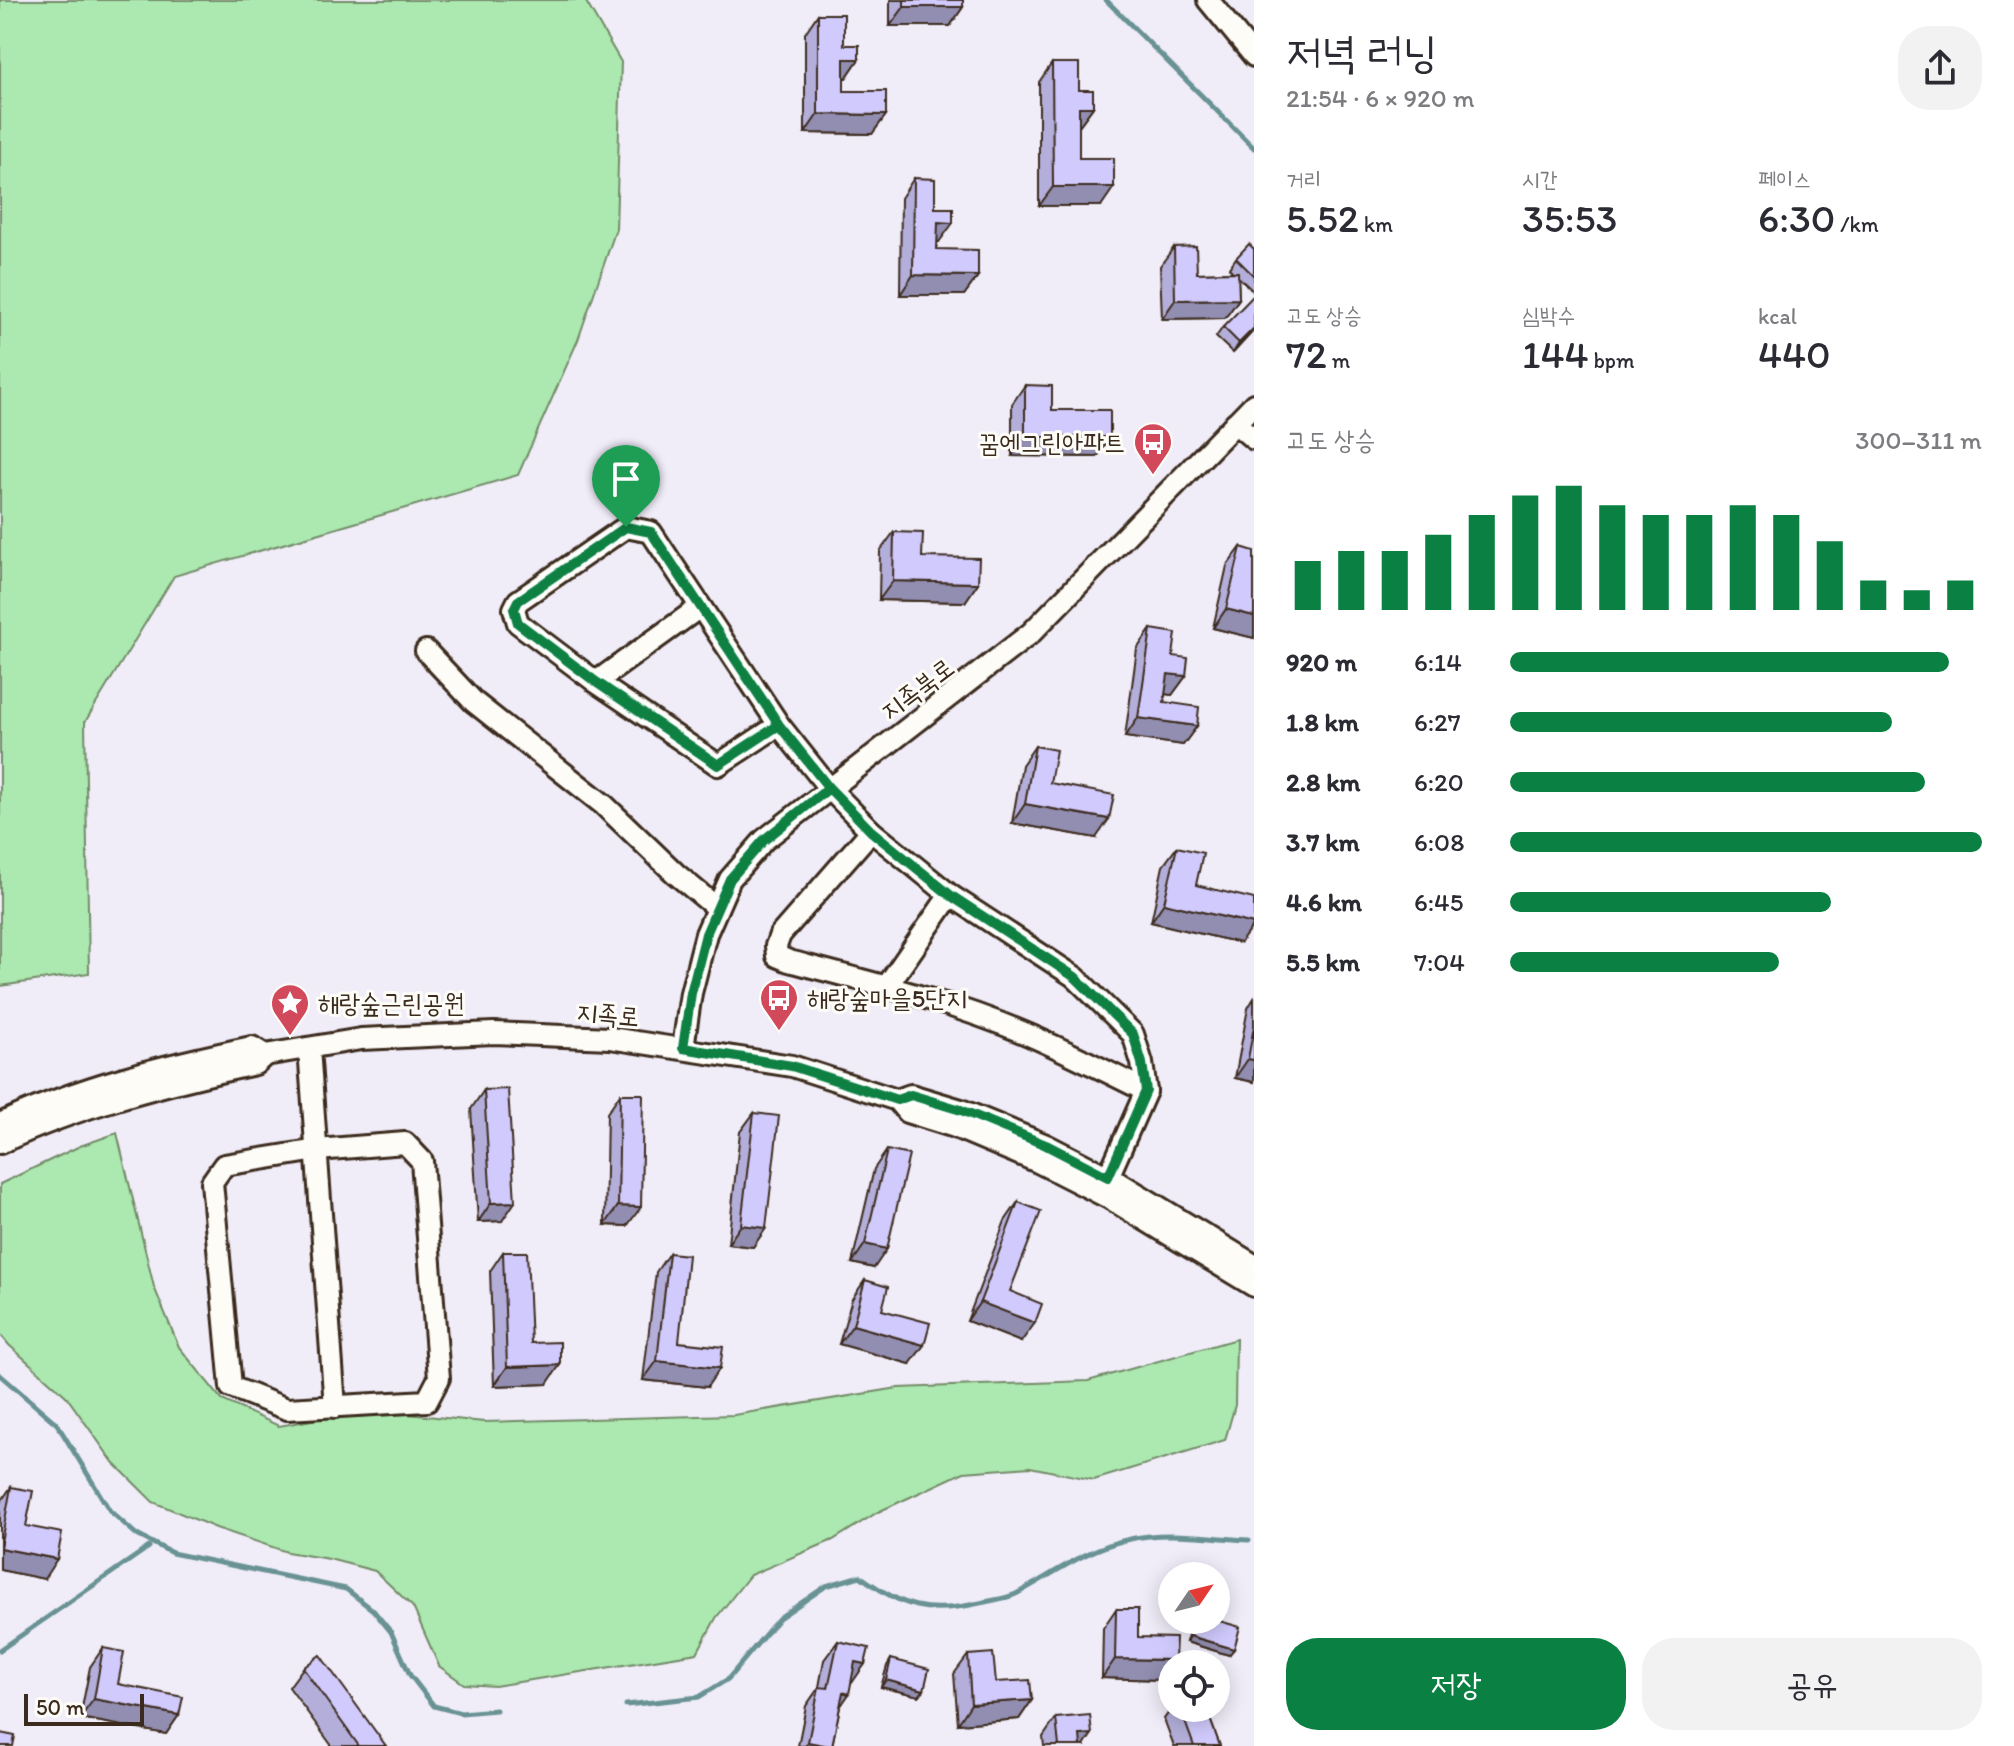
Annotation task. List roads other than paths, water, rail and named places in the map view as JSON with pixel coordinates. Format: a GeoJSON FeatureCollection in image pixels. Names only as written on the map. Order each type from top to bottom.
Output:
{"type":"FeatureCollection","features":[{"type":"Feature","properties":{"kind":"street"},"geometry":{"type":"LineString","coordinates":[[1208,0],[1254,56]]}},
{"type":"Feature","properties":{"kind":"street","name":"지족북로"},"geometry":{"type":"LineString","coordinates":[[683,1048],[691,993],[706,934],[730,879],[764,840],[1031,633],[1254,404]]}},
{"type":"Feature","properties":{"kind":"street"},"geometry":{"type":"LineString","coordinates":[[1235,423],[1254,439]]}},
{"type":"Feature","properties":{"kind":"street"},"geometry":{"type":"LineString","coordinates":[[779,725],[718,765],[596,682],[518,623],[514,609],[518,601],[626,527],[651,532],[779,725],[829,788],[871,831],[950,895],[1075,977],[1133,1034],[1146,1091],[1108,1177]]}},
{"type":"Feature","properties":{"kind":"street"},"geometry":{"type":"LineString","coordinates":[[596,682],[700,607]]}},
{"type":"Feature","properties":{"kind":"street"},"geometry":{"type":"LineString","coordinates":[[426,651],[474,702],[604,805],[676,874],[717,908]]}},
{"type":"Feature","properties":{"kind":"street"},"geometry":{"type":"LineString","coordinates":[[871,831],[780,935],[776,946],[777,956],[887,986],[1029,1035],[1146,1091]]}},
{"type":"Feature","properties":{"kind":"street"},"geometry":{"type":"LineString","coordinates":[[887,986],[950,895]]}},
{"type":"Feature","properties":{"kind":"street","name":"지족로"},"geometry":{"type":"LineString","coordinates":[[0,1143],[86,1109],[150,1089],[255,1064],[265,1055],[361,1039],[494,1033],[610,1038],[792,1066],[897,1100],[907,1112],[955,1127],[1038,1162],[1109,1198],[1254,1286]]}},
{"type":"Feature","properties":{"kind":"street","name":"지족로"},"geometry":{"type":"LineString","coordinates":[[0,1124],[145,1071],[252,1047],[265,1055]]}},
{"type":"Feature","properties":{"kind":"street"},"geometry":{"type":"LineString","coordinates":[[309,1048],[335,1407]]}},
{"type":"Feature","properties":{"kind":"street","name":"지족로"},"geometry":{"type":"LineString","coordinates":[[897,1100],[911,1095],[961,1110],[1046,1145],[1108,1177],[1254,1265]]}},
{"type":"Feature","properties":{"kind":"street"},"geometry":{"type":"LineString","coordinates":[[405,1143],[422,1161],[439,1378],[427,1401],[287,1409],[231,1387],[212,1182],[224,1165],[317,1150],[405,1143]]}},
{"type":"Feature","properties":{"kind":"waterway"},"geometry":{"type":"LineString","coordinates":[[1106,0],[1254,148]]}},
{"type":"Feature","properties":{"kind":"waterway"},"geometry":{"type":"LineString","coordinates":[[0,1375],[57,1424],[110,1511],[137,1535],[172,1553],[346,1589],[373,1610],[391,1632],[410,1675],[434,1706],[461,1713],[496,1710]]}},
{"type":"Feature","properties":{"kind":"waterway"},"geometry":{"type":"LineString","coordinates":[[626,1705],[699,1697],[728,1679],[779,1618],[826,1586],[860,1576],[903,1602],[916,1606],[961,1607],[1012,1596],[1083,1556],[1126,1540],[1172,1535],[1249,1540]]}},
{"type":"Feature","properties":{"kind":"waterway"},"geometry":{"type":"LineString","coordinates":[[0,1650],[149,1547]]}},
{"type":"Feature","properties":{"kind":"place","name":"꿈에그린아파트"},"geometry":{"type":"Point","coordinates":[1153,476]}},
{"type":"Feature","properties":{"kind":"place","name":"해랑숲마을5단지"},"geometry":{"type":"Point","coordinates":[779,1032]}},
{"type":"Feature","properties":{"kind":"place","name":"해랑숲근린공원"},"geometry":{"type":"Point","coordinates":[290,1037]}}]}
